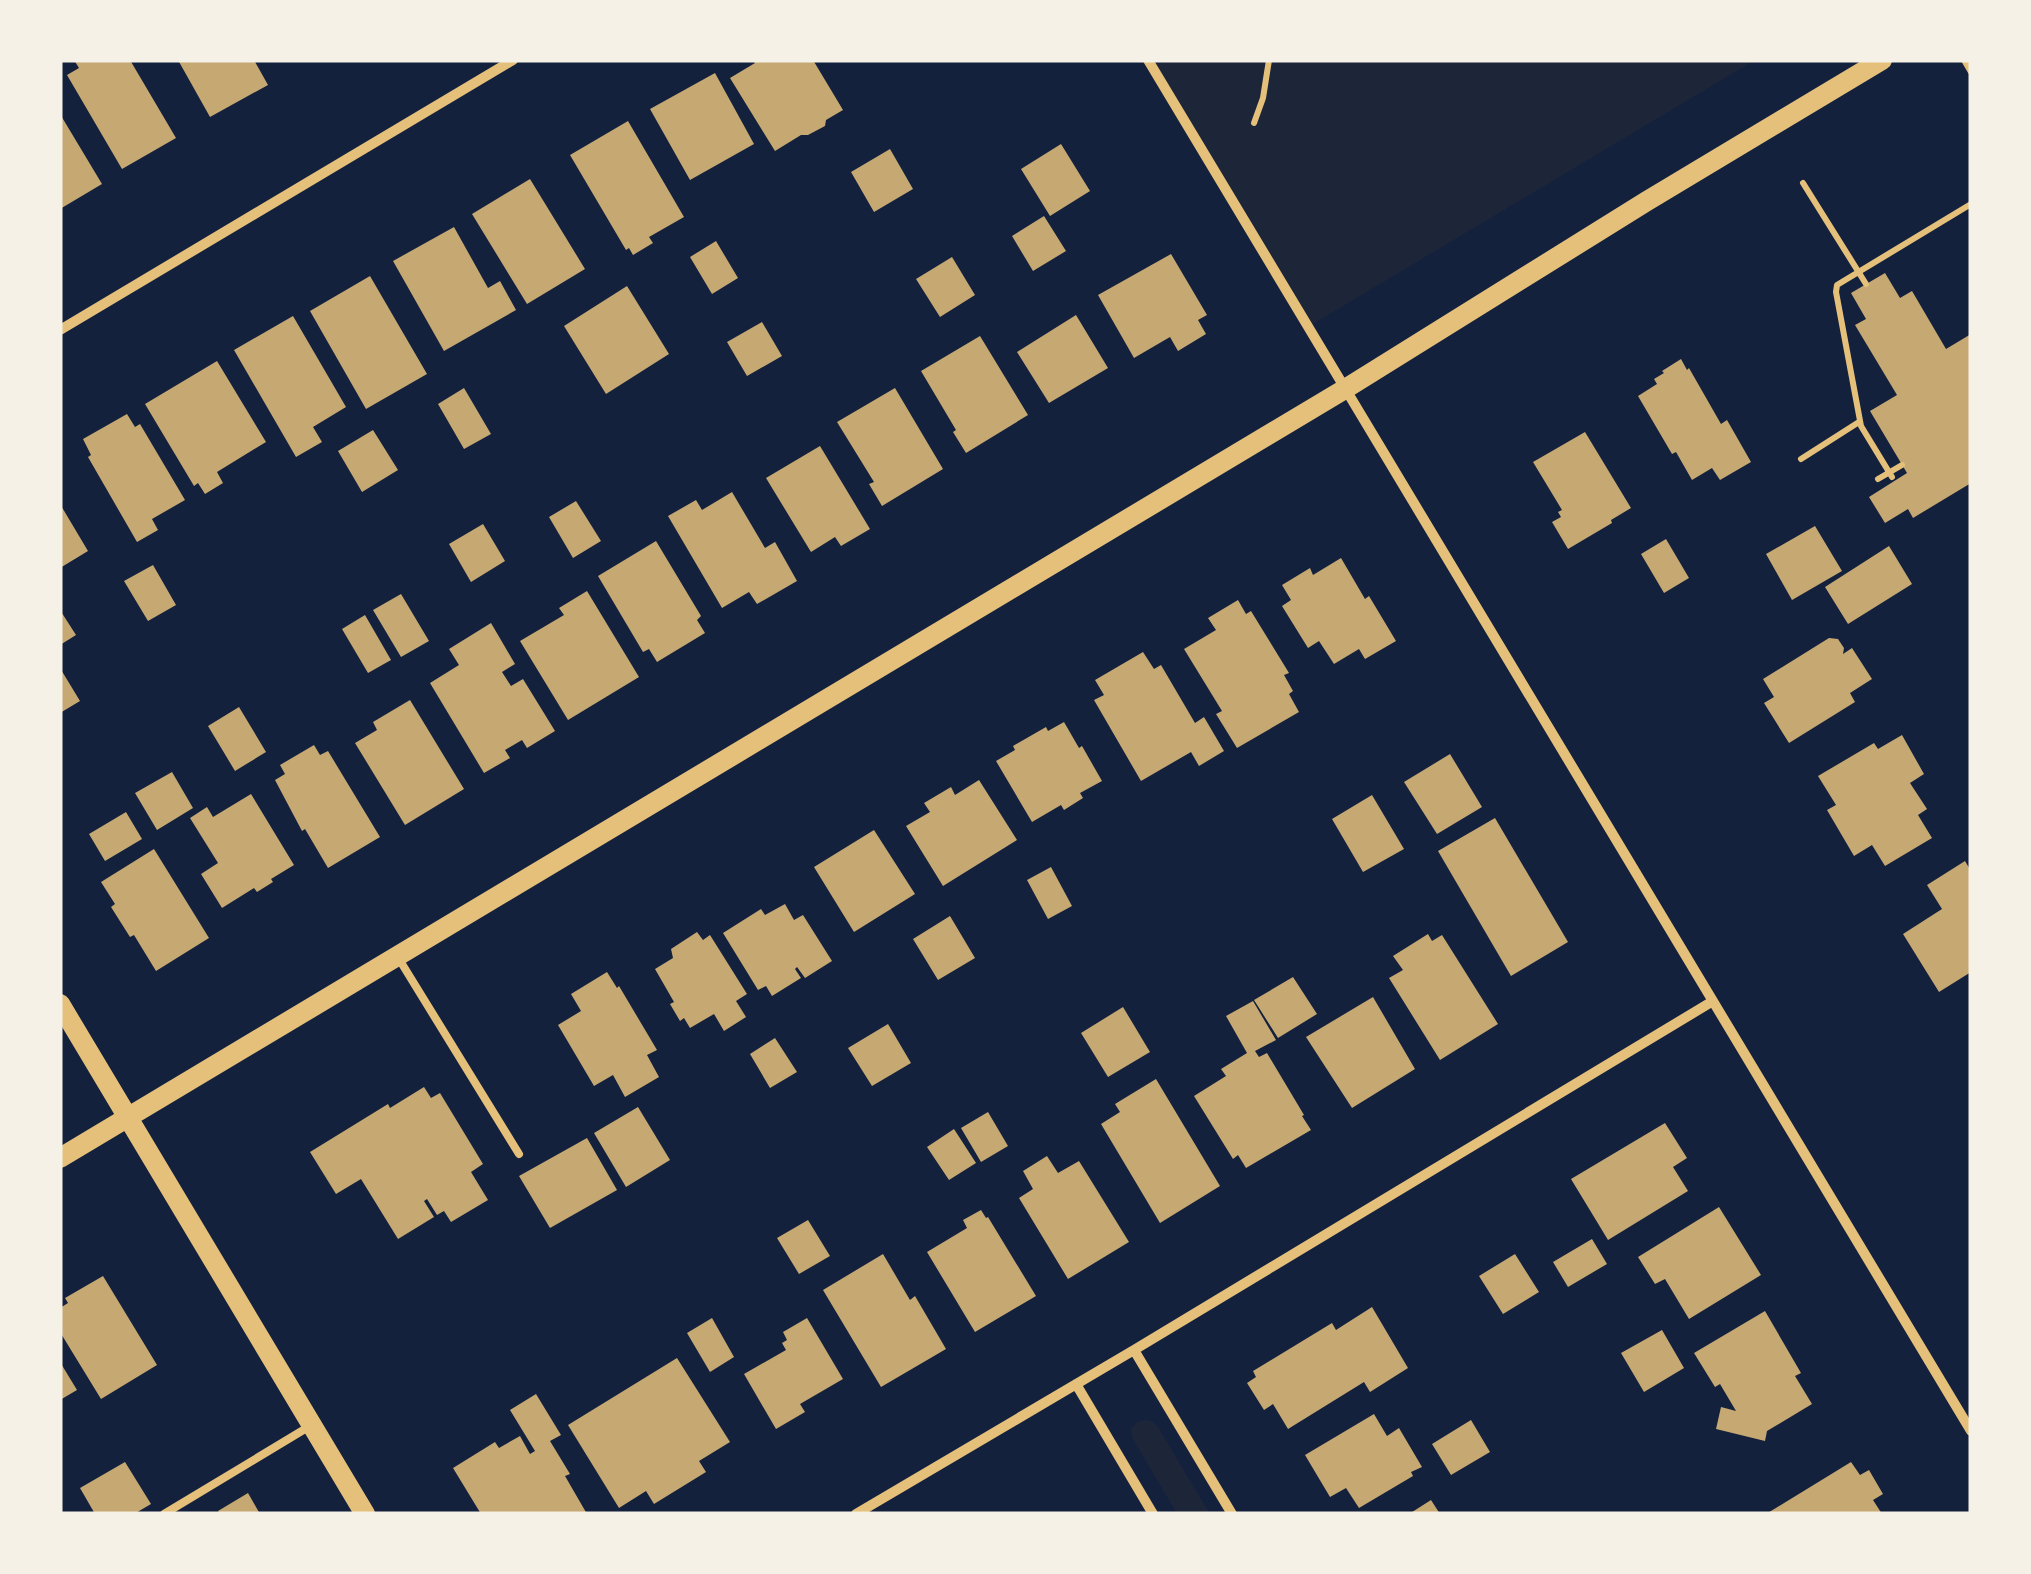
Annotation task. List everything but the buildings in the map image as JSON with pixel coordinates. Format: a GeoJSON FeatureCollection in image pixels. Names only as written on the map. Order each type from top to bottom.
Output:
{"type":"FeatureCollection","features":[{"type":"Feature","properties":{"kind":"main road"},"geometry":{"type":"LineString","coordinates":[[60,1158],[1344,389],[1882,60]]}},
{"type":"Feature","properties":{"kind":"main road"},"geometry":{"type":"LineString","coordinates":[[60,1004],[365,1514]]}},
{"type":"Feature","properties":{"kind":"street"},"geometry":{"type":"LineString","coordinates":[[60,330],[513,60]]}},
{"type":"Feature","properties":{"kind":"street"},"geometry":{"type":"LineString","coordinates":[[1148,60],[1971,1431]]}},
{"type":"Feature","properties":{"kind":"street"},"geometry":{"type":"LineString","coordinates":[[856,1514],[1713,1001]]}},
{"type":"Feature","properties":{"kind":"street"},"geometry":{"type":"LineString","coordinates":[[1134,1350],[1232,1514]]}},
{"type":"Feature","properties":{"kind":"street"},"geometry":{"type":"LineString","coordinates":[[1076,1384],[1153,1514]]}},
{"type":"Feature","properties":{"kind":"lane"},"geometry":{"type":"LineString","coordinates":[[396,956],[519,1154]]}},
{"type":"Feature","properties":{"kind":"lane"},"geometry":{"type":"LineString","coordinates":[[164,1514],[312,1424]]}},
{"type":"Feature","properties":{"kind":"path"},"geometry":{"type":"LineString","coordinates":[[1254,123],[1269,60]]}},
{"type":"Feature","properties":{"kind":"path"},"geometry":{"type":"LineString","coordinates":[[1964,60],[1971,72]]}},
{"type":"Feature","properties":{"kind":"path"},"geometry":{"type":"LineString","coordinates":[[1803,182],[1866,284]]}},
{"type":"Feature","properties":{"kind":"path"},"geometry":{"type":"LineString","coordinates":[[1890,475],[1860,422],[1837,286],[1971,204]]}},
{"type":"Feature","properties":{"kind":"path"},"geometry":{"type":"LineString","coordinates":[[1802,459],[1860,422]]}},
{"type":"Feature","properties":{"kind":"path"},"geometry":{"type":"LineString","coordinates":[[1878,479],[1902,465]]}},
{"type":"Feature","properties":{"kind":"shaded area"},"geometry":{"type":"Polygon","coordinates":[[[1148,60],[1755,60],[1308,327],[1148,60]]]}},
{"type":"Feature","properties":{"kind":"shaded area"},"geometry":{"type":"Polygon","coordinates":[[[1145,1420],[1158,1427],[1210,1514],[1177,1514],[1133,1439],[1131,1429],[1145,1420]]]}}]}
